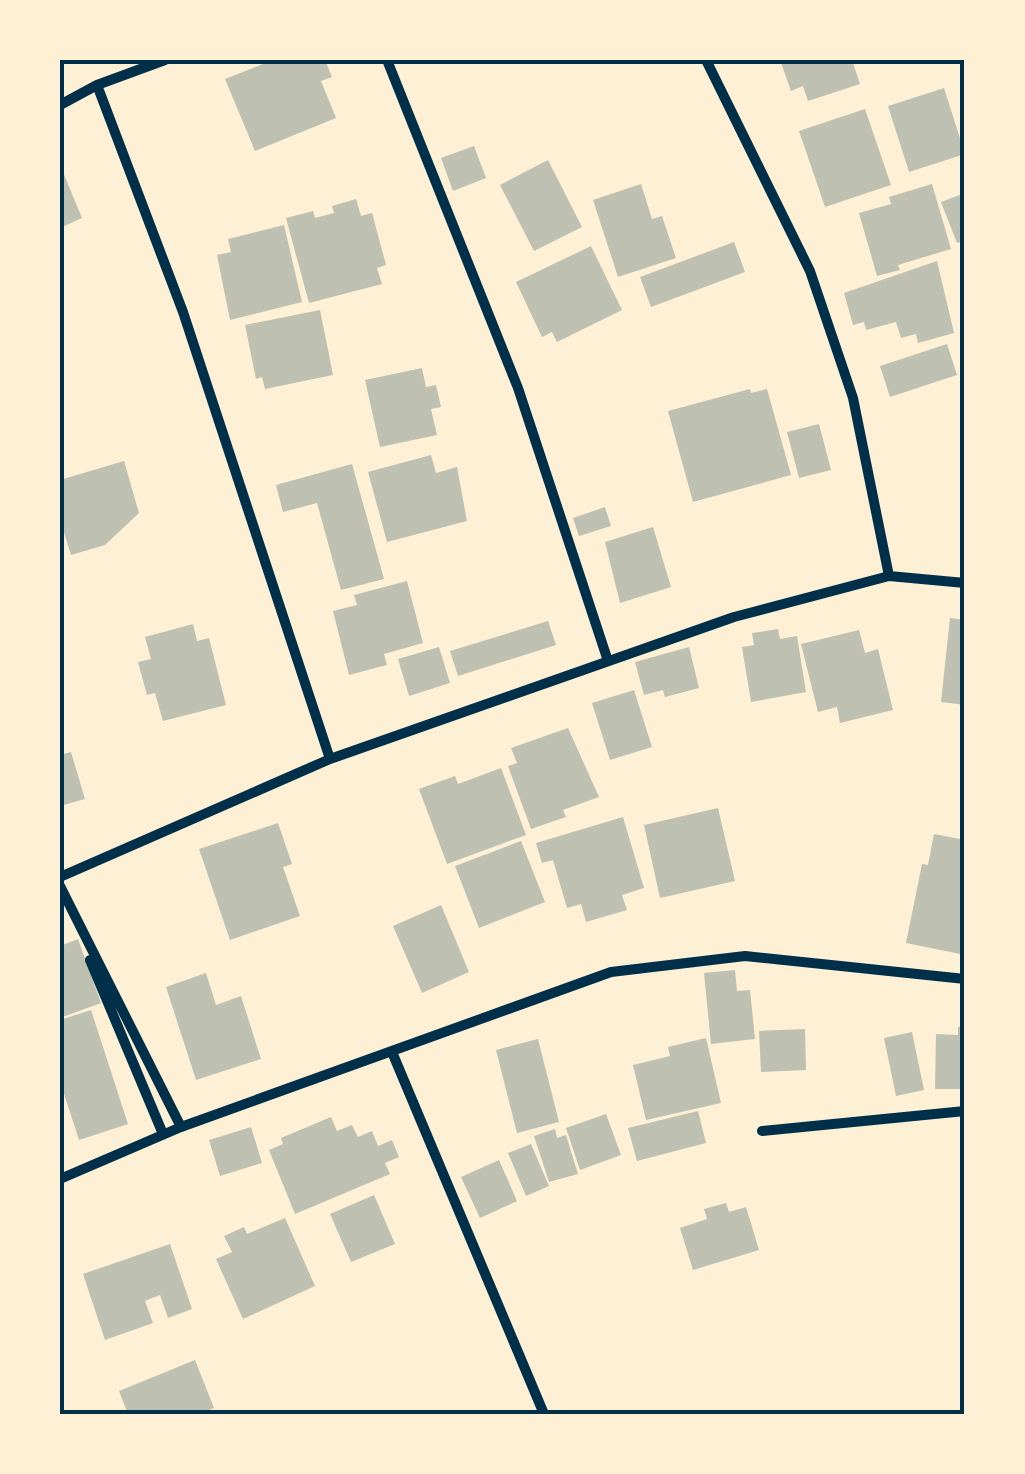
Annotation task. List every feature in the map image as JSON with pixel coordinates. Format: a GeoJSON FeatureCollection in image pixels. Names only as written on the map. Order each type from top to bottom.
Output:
{"type":"FeatureCollection","features":[{"type":"Feature","properties":{"kind":"street"},"geometry":{"type":"LineString","coordinates":[[60,105],[97,85],[166,60]]}},
{"type":"Feature","properties":{"kind":"street"},"geometry":{"type":"LineString","coordinates":[[387,60],[518,388],[608,658]]}},
{"type":"Feature","properties":{"kind":"street"},"geometry":{"type":"LineString","coordinates":[[706,60],[810,271],[853,398],[889,576]]}},
{"type":"Feature","properties":{"kind":"street"},"geometry":{"type":"LineString","coordinates":[[97,85],[183,312],[330,758]]}},
{"type":"Feature","properties":{"kind":"street"},"geometry":{"type":"LineString","coordinates":[[60,877],[330,758],[734,617],[889,576],[965,583]]}},
{"type":"Feature","properties":{"kind":"street"},"geometry":{"type":"LineString","coordinates":[[60,887],[181,1127]]}},
{"type":"Feature","properties":{"kind":"street"},"geometry":{"type":"LineString","coordinates":[[60,887],[163,1134]]}},
{"type":"Feature","properties":{"kind":"street"},"geometry":{"type":"LineString","coordinates":[[60,1179],[181,1127],[610,972],[696,958],[745,956],[965,979]]}},
{"type":"Feature","properties":{"kind":"street"},"geometry":{"type":"LineString","coordinates":[[392,1052],[544,1414]]}},
{"type":"Feature","properties":{"kind":"street"},"geometry":{"type":"LineString","coordinates":[[762,1131],[965,1110]]}},
{"type":"Feature","properties":{"kind":"building"},"geometry":{"type":"Polygon","coordinates":[[[273,60],[325,60],[332,77],[321,81],[336,118],[255,151],[225,79],[273,60]]]}},
{"type":"Feature","properties":{"kind":"building"},"geometry":{"type":"Polygon","coordinates":[[[780,60],[852,60],[860,84],[808,101],[803,86],[791,91],[780,60]]]}},
{"type":"Feature","properties":{"kind":"building"},"geometry":{"type":"Polygon","coordinates":[[[944,88],[965,154],[909,172],[888,106],[944,88]]]}},
{"type":"Feature","properties":{"kind":"building"},"geometry":{"type":"Polygon","coordinates":[[[865,109],[891,185],[825,207],[799,131],[865,109]]]}},
{"type":"Feature","properties":{"kind":"building"},"geometry":{"type":"Polygon","coordinates":[[[474,146],[486,178],[453,191],[441,158],[474,146]]]}},
{"type":"Feature","properties":{"kind":"building"},"geometry":{"type":"Polygon","coordinates":[[[548,160],[582,227],[534,251],[500,185],[548,160]]]}},
{"type":"Feature","properties":{"kind":"building"},"geometry":{"type":"Polygon","coordinates":[[[63,172],[82,218],[60,228],[60,174],[63,172]]]}},
{"type":"Feature","properties":{"kind":"building"},"geometry":{"type":"Polygon","coordinates":[[[641,184],[652,219],[662,216],[676,258],[618,277],[593,200],[641,184]]]}},
{"type":"Feature","properties":{"kind":"building"},"geometry":{"type":"Polygon","coordinates":[[[932,184],[951,249],[898,265],[900,270],[877,276],[859,213],[891,204],[889,197],[932,184]]]}},
{"type":"Feature","properties":{"kind":"building"},"geometry":{"type":"Polygon","coordinates":[[[965,193],[965,240],[957,243],[941,202],[965,193]]]}},
{"type":"Feature","properties":{"kind":"building"},"geometry":{"type":"Polygon","coordinates":[[[356,199],[361,216],[372,213],[386,265],[377,268],[382,284],[309,303],[286,218],[313,211],[315,218],[334,213],[332,206],[356,199]]]}},
{"type":"Feature","properties":{"kind":"building"},"geometry":{"type":"Polygon","coordinates":[[[284,225],[302,302],[230,320],[217,255],[231,252],[228,239],[284,225]]]}},
{"type":"Feature","properties":{"kind":"building"},"geometry":{"type":"Polygon","coordinates":[[[734,242],[745,272],[651,307],[640,277],[734,242]]]}},
{"type":"Feature","properties":{"kind":"building"},"geometry":{"type":"Polygon","coordinates":[[[591,246],[622,310],[557,342],[552,332],[542,337],[516,282],[591,246]]]}},
{"type":"Feature","properties":{"kind":"building"},"geometry":{"type":"Polygon","coordinates":[[[937,261],[954,333],[918,343],[916,334],[901,338],[896,322],[866,330],[864,322],[853,325],[844,293],[937,261]]]}},
{"type":"Feature","properties":{"kind":"building"},"geometry":{"type":"Polygon","coordinates":[[[320,310],[333,375],[265,389],[262,377],[256,379],[245,325],[320,310]]]}},
{"type":"Feature","properties":{"kind":"building"},"geometry":{"type":"Polygon","coordinates":[[[947,344],[957,375],[890,397],[880,366],[947,344]]]}},
{"type":"Feature","properties":{"kind":"building"},"geometry":{"type":"Polygon","coordinates":[[[422,368],[426,387],[436,385],[441,407],[431,409],[437,435],[380,447],[365,380],[422,368]]]}},
{"type":"Feature","properties":{"kind":"building"},"geometry":{"type":"Polygon","coordinates":[[[750,389],[751,393],[767,389],[791,475],[693,502],[668,411],[750,389]]]}},
{"type":"Feature","properties":{"kind":"building"},"geometry":{"type":"Polygon","coordinates":[[[819,424],[831,470],[799,478],[787,432],[819,424]]]}},
{"type":"Feature","properties":{"kind":"building"},"geometry":{"type":"Polygon","coordinates":[[[431,455],[436,473],[457,467],[467,521],[387,542],[368,472],[431,455]]]}},
{"type":"Feature","properties":{"kind":"building"},"geometry":{"type":"Polygon","coordinates":[[[124,461],[139,513],[105,545],[71,555],[60,519],[60,480],[124,461]]]}},
{"type":"Feature","properties":{"kind":"building"},"geometry":{"type":"Polygon","coordinates":[[[352,464],[384,579],[341,590],[317,503],[283,512],[276,485],[352,464]]]}},
{"type":"Feature","properties":{"kind":"building"},"geometry":{"type":"Polygon","coordinates":[[[605,507],[611,526],[579,536],[573,518],[605,507]]]}},
{"type":"Feature","properties":{"kind":"building"},"geometry":{"type":"Polygon","coordinates":[[[653,527],[671,587],[620,603],[605,542],[653,527]]]}},
{"type":"Feature","properties":{"kind":"building"},"geometry":{"type":"Polygon","coordinates":[[[407,581],[423,643],[384,654],[387,665],[349,675],[333,611],[357,605],[354,595],[407,581]]]}},
{"type":"Feature","properties":{"kind":"building"},"geometry":{"type":"Polygon","coordinates":[[[950,618],[965,620],[965,705],[941,702],[950,618]]]}},
{"type":"Feature","properties":{"kind":"building"},"geometry":{"type":"Polygon","coordinates":[[[548,621],[556,645],[458,676],[450,651],[548,621]]]}},
{"type":"Feature","properties":{"kind":"building"},"geometry":{"type":"Polygon","coordinates":[[[193,624],[197,641],[209,638],[226,705],[163,721],[155,693],[147,695],[138,662],[151,659],[145,637],[193,624]]]}},
{"type":"Feature","properties":{"kind":"building"},"geometry":{"type":"Polygon","coordinates":[[[778,629],[780,639],[797,636],[806,692],[751,702],[742,647],[754,645],[752,633],[778,629]]]}},
{"type":"Feature","properties":{"kind":"building"},"geometry":{"type":"Polygon","coordinates":[[[859,630],[865,653],[878,649],[893,710],[840,723],[837,707],[818,712],[801,644],[859,630]]]}},
{"type":"Feature","properties":{"kind":"building"},"geometry":{"type":"Polygon","coordinates":[[[439,647],[450,683],[409,696],[398,659],[439,647]]]}},
{"type":"Feature","properties":{"kind":"building"},"geometry":{"type":"Polygon","coordinates":[[[689,647],[699,688],[665,697],[663,690],[644,695],[635,662],[689,647]]]}},
{"type":"Feature","properties":{"kind":"building"},"geometry":{"type":"Polygon","coordinates":[[[634,690],[652,747],[610,760],[592,703],[634,690]]]}},
{"type":"Feature","properties":{"kind":"building"},"geometry":{"type":"Polygon","coordinates":[[[568,728],[599,797],[563,810],[566,817],[531,829],[508,766],[517,763],[511,748],[568,728]]]}},
{"type":"Feature","properties":{"kind":"building"},"geometry":{"type":"Polygon","coordinates":[[[71,752],[85,799],[60,806],[60,755],[71,752]]]}},
{"type":"Feature","properties":{"kind":"building"},"geometry":{"type":"Polygon","coordinates":[[[501,768],[526,835],[447,864],[419,789],[455,776],[458,784],[501,768]]]}},
{"type":"Feature","properties":{"kind":"building"},"geometry":{"type":"Polygon","coordinates":[[[718,808],[735,881],[660,898],[644,825],[718,808]]]}},
{"type":"Feature","properties":{"kind":"building"},"geometry":{"type":"Polygon","coordinates":[[[623,817],[644,888],[622,895],[627,910],[586,922],[581,904],[567,908],[553,860],[542,863],[536,843],[623,817]]]}},
{"type":"Feature","properties":{"kind":"building"},"geometry":{"type":"Polygon","coordinates":[[[278,823],[292,864],[283,867],[300,916],[230,940],[199,849],[278,823]]]}},
{"type":"Feature","properties":{"kind":"building"},"geometry":{"type":"Polygon","coordinates":[[[934,834],[965,840],[965,955],[906,943],[922,864],[928,865],[934,834]]]}},
{"type":"Feature","properties":{"kind":"building"},"geometry":{"type":"Polygon","coordinates":[[[521,841],[545,902],[479,928],[455,866],[521,841]]]}},
{"type":"Feature","properties":{"kind":"building"},"geometry":{"type":"Polygon","coordinates":[[[441,905],[469,972],[422,993],[393,926],[441,905]]]}},
{"type":"Feature","properties":{"kind":"building"},"geometry":{"type":"Polygon","coordinates":[[[78,939],[101,1003],[60,1018],[60,946],[78,939]]]}},
{"type":"Feature","properties":{"kind":"building"},"geometry":{"type":"Polygon","coordinates":[[[735,970],[737,991],[750,990],[755,1039],[711,1044],[704,973],[735,970]]]}},
{"type":"Feature","properties":{"kind":"building"},"geometry":{"type":"Polygon","coordinates":[[[206,973],[216,1005],[241,996],[261,1059],[196,1080],[166,987],[206,973]]]}},
{"type":"Feature","properties":{"kind":"building"},"geometry":{"type":"Polygon","coordinates":[[[91,1010],[128,1124],[79,1140],[60,1081],[60,1020],[91,1010]]]}},
{"type":"Feature","properties":{"kind":"building"},"geometry":{"type":"Polygon","coordinates":[[[965,1026],[965,1089],[935,1089],[936,1034],[958,1035],[958,1027],[965,1026]]]}},
{"type":"Feature","properties":{"kind":"building"},"geometry":{"type":"Polygon","coordinates":[[[805,1029],[806,1070],[761,1072],[759,1031],[805,1029]]]}},
{"type":"Feature","properties":{"kind":"building"},"geometry":{"type":"Polygon","coordinates":[[[912,1032],[924,1090],[896,1096],[884,1038],[912,1032]]]}},
{"type":"Feature","properties":{"kind":"building"},"geometry":{"type":"Polygon","coordinates":[[[706,1038],[721,1103],[646,1120],[633,1065],[670,1056],[668,1047],[706,1038]]]}},
{"type":"Feature","properties":{"kind":"building"},"geometry":{"type":"Polygon","coordinates":[[[538,1039],[559,1122],[517,1133],[496,1050],[538,1039]]]}},
{"type":"Feature","properties":{"kind":"building"},"geometry":{"type":"Polygon","coordinates":[[[698,1111],[706,1143],[637,1161],[628,1128],[698,1111]]]}},
{"type":"Feature","properties":{"kind":"building"},"geometry":{"type":"Polygon","coordinates":[[[606,1114],[621,1155],[580,1170],[566,1128],[606,1114]]]}},
{"type":"Feature","properties":{"kind":"building"},"geometry":{"type":"Polygon","coordinates":[[[331,1117],[337,1131],[352,1125],[358,1137],[372,1131],[378,1146],[392,1140],[399,1157],[385,1163],[390,1174],[295,1214],[269,1150],[283,1144],[281,1138],[331,1117]]]}},
{"type":"Feature","properties":{"kind":"building"},"geometry":{"type":"Polygon","coordinates":[[[251,1127],[262,1163],[220,1176],[209,1140],[251,1127]]]}},
{"type":"Feature","properties":{"kind":"building"},"geometry":{"type":"Polygon","coordinates":[[[555,1129],[557,1138],[566,1135],[578,1174],[549,1182],[534,1136],[555,1129]]]}},
{"type":"Feature","properties":{"kind":"building"},"geometry":{"type":"Polygon","coordinates":[[[531,1144],[549,1186],[526,1196],[508,1153],[531,1144]]]}},
{"type":"Feature","properties":{"kind":"building"},"geometry":{"type":"Polygon","coordinates":[[[499,1160],[517,1201],[480,1218],[461,1177],[499,1160]]]}},
{"type":"Feature","properties":{"kind":"building"},"geometry":{"type":"Polygon","coordinates":[[[374,1195],[395,1244],[351,1262],[330,1214],[374,1195]]]}},
{"type":"Feature","properties":{"kind":"building"},"geometry":{"type":"Polygon","coordinates":[[[726,1203],[729,1212],[746,1207],[759,1250],[693,1270],[680,1228],[707,1219],[704,1209],[726,1203]]]}},
{"type":"Feature","properties":{"kind":"building"},"geometry":{"type":"Polygon","coordinates":[[[285,1218],[315,1286],[243,1319],[216,1259],[232,1252],[224,1236],[244,1227],[247,1234],[285,1218]]]}},
{"type":"Feature","properties":{"kind":"building"},"geometry":{"type":"Polygon","coordinates":[[[170,1244],[192,1309],[168,1318],[160,1295],[145,1301],[153,1323],[105,1340],[83,1274],[170,1244]]]}},
{"type":"Feature","properties":{"kind":"building"},"geometry":{"type":"Polygon","coordinates":[[[195,1360],[214,1408],[199,1414],[128,1414],[119,1391],[195,1360]]]}}]}
